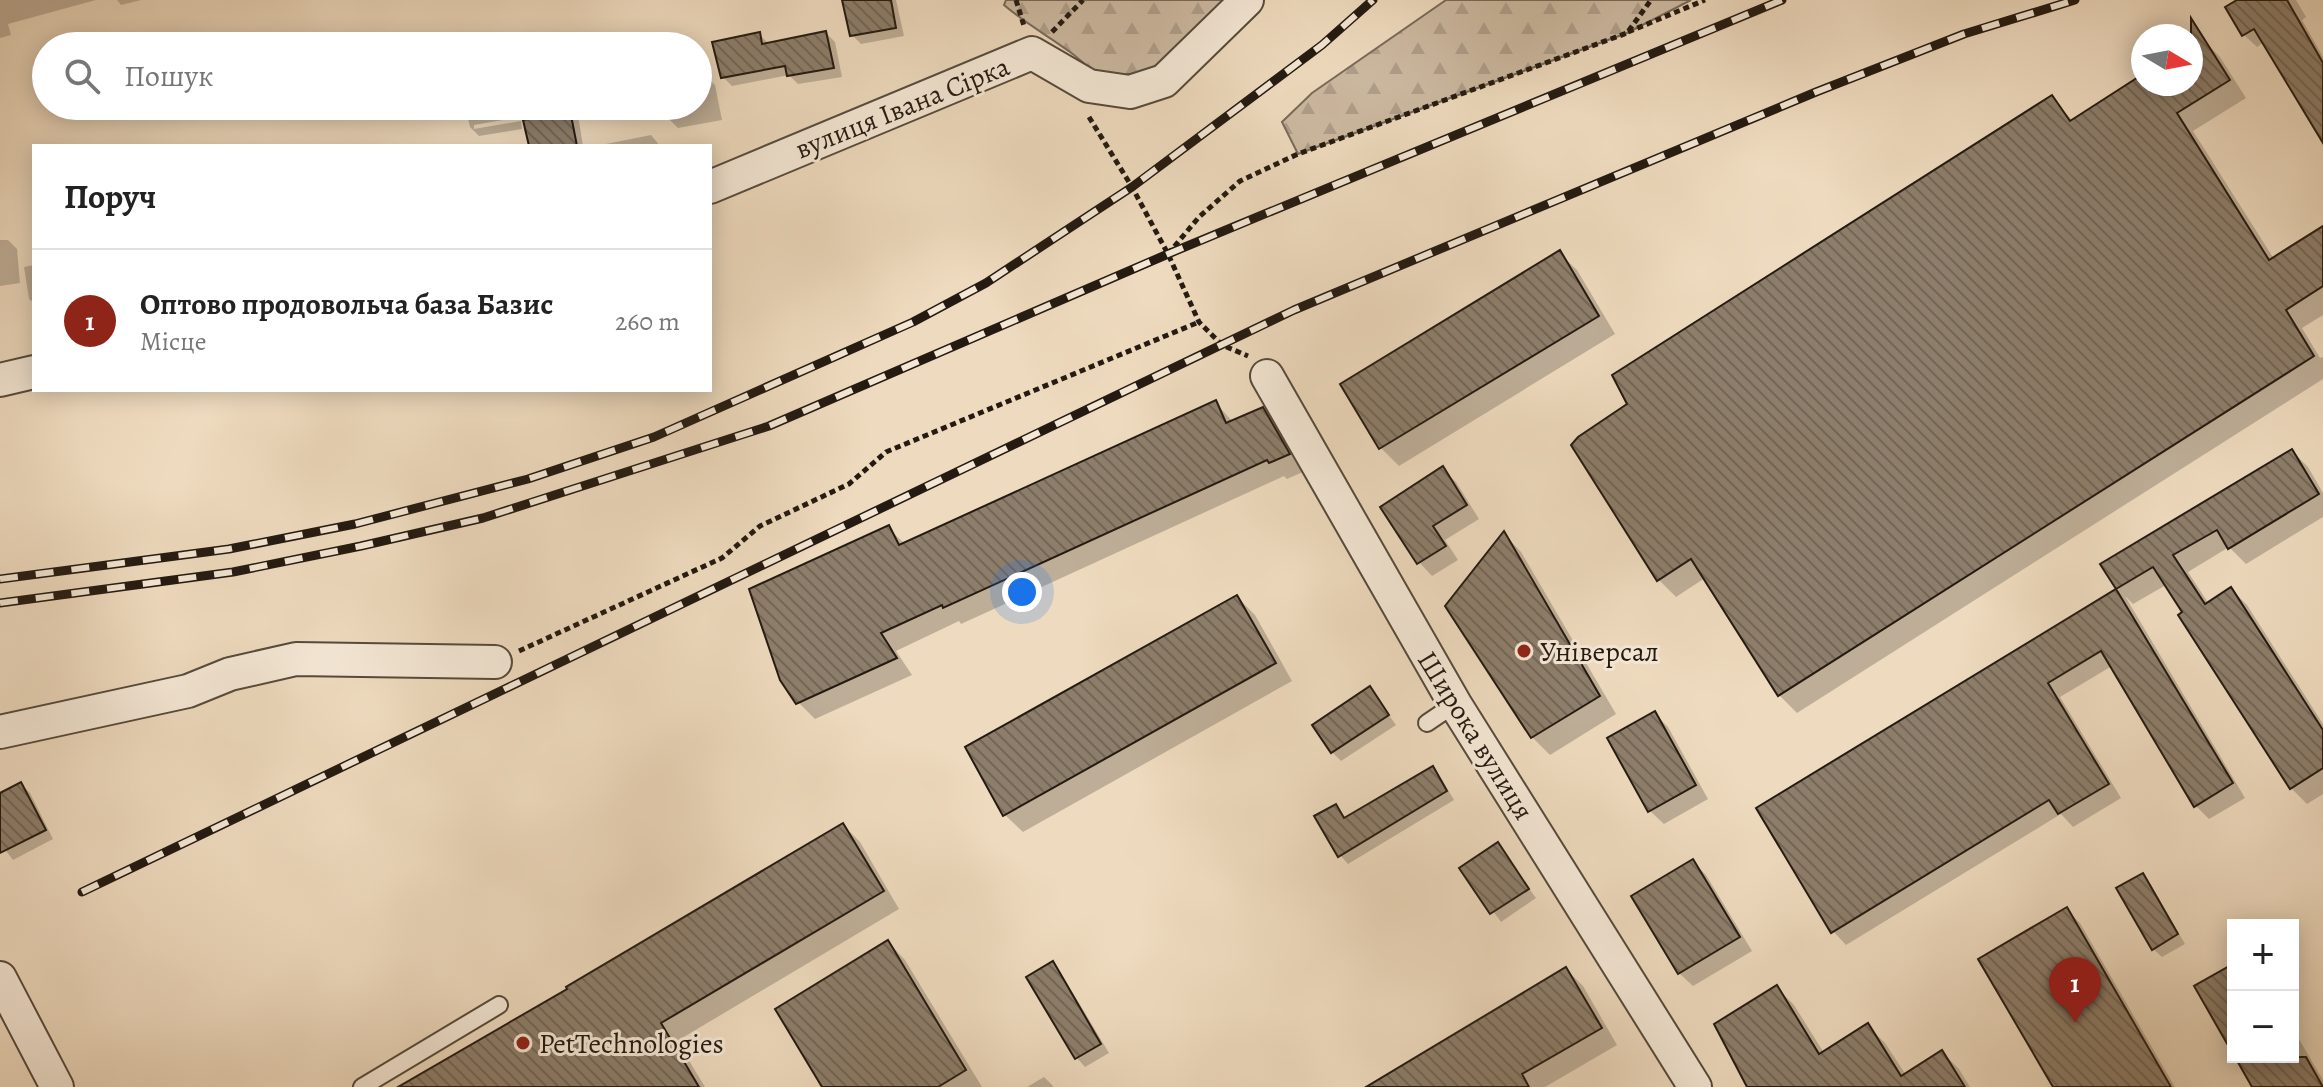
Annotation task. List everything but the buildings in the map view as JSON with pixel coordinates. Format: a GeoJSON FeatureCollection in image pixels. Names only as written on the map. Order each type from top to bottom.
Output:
{"type":"FeatureCollection","features":[{"type":"Feature","properties":{"kind":"street","name":"вулиця Івана Сірка"},"geometry":{"type":"LineString","coordinates":[[712,186],[1032,53],[1089,86],[1130,92],[1164,81],[1247,0]]}},
{"type":"Feature","properties":{"kind":"street"},"geometry":{"type":"LineString","coordinates":[[0,380],[32,372]]}},
{"type":"Feature","properties":{"kind":"street","name":"Широка вулиця"},"geometry":{"type":"LineString","coordinates":[[1267,376],[1455,704],[1695,1087]]}},
{"type":"Feature","properties":{"kind":"street"},"geometry":{"type":"LineString","coordinates":[[0,732],[188,691],[230,674],[296,659],[495,662]]}},
{"type":"Feature","properties":{"kind":"street"},"geometry":{"type":"LineString","coordinates":[[0,978],[57,1087]]}},
{"type":"Feature","properties":{"kind":"lane"},"geometry":{"type":"LineString","coordinates":[[1427,723],[1455,704]]}},
{"type":"Feature","properties":{"kind":"lane"},"geometry":{"type":"LineString","coordinates":[[362,1087],[499,1005]]}},
{"type":"Feature","properties":{"kind":"path"},"geometry":{"type":"LineString","coordinates":[[1016,0],[1032,53],[1083,0]]}},
{"type":"Feature","properties":{"kind":"path"},"geometry":{"type":"LineString","coordinates":[[1627,33],[1651,0]]}},
{"type":"Feature","properties":{"kind":"path"},"geometry":{"type":"LineString","coordinates":[[1168,254],[1199,217],[1240,181],[1263,170],[1298,154],[1627,33],[1705,0]]}},
{"type":"Feature","properties":{"kind":"path"},"geometry":{"type":"LineString","coordinates":[[1088,115],[1168,254],[1199,322],[1222,345],[1257,359],[1267,376]]}},
{"type":"Feature","properties":{"kind":"path"},"geometry":{"type":"LineString","coordinates":[[495,662],[722,558],[760,526],[849,484],[886,452],[1199,322]]}},
{"type":"Feature","properties":{"kind":"green space"},"geometry":{"type":"Polygon","coordinates":[[[1006,0],[1237,0],[1176,54],[1141,72],[1122,75],[1093,70],[1012,12],[1004,5],[1006,0]]]}},
{"type":"Feature","properties":{"kind":"green space"},"geometry":{"type":"Polygon","coordinates":[[[1446,0],[1691,0],[1627,33],[1298,154],[1282,122],[1312,93],[1446,0]]]}},
{"type":"Feature","properties":{"kind":"railway"},"geometry":{"type":"LineString","coordinates":[[0,579],[229,549],[355,524],[528,479],[654,437],[913,322],[986,283],[1132,187],[1322,45],[1373,0]]}},
{"type":"Feature","properties":{"kind":"railway"},"geometry":{"type":"LineString","coordinates":[[0,603],[233,572],[483,518],[769,426],[1168,254],[1782,0]]}},
{"type":"Feature","properties":{"kind":"railway"},"geometry":{"type":"LineString","coordinates":[[82,892],[1294,310],[1816,92],[1964,34],[2075,0]]}},
{"type":"Feature","properties":{"kind":"place","name":"Універсал"},"geometry":{"type":"Point","coordinates":[1524,651]}},
{"type":"Feature","properties":{"kind":"place","name":"Оптово продовольча база Базис"},"geometry":{"type":"Point","coordinates":[2075,1023]}},
{"type":"Feature","properties":{"kind":"place","name":"PetTechnologies"},"geometry":{"type":"Point","coordinates":[523,1043]}}]}
